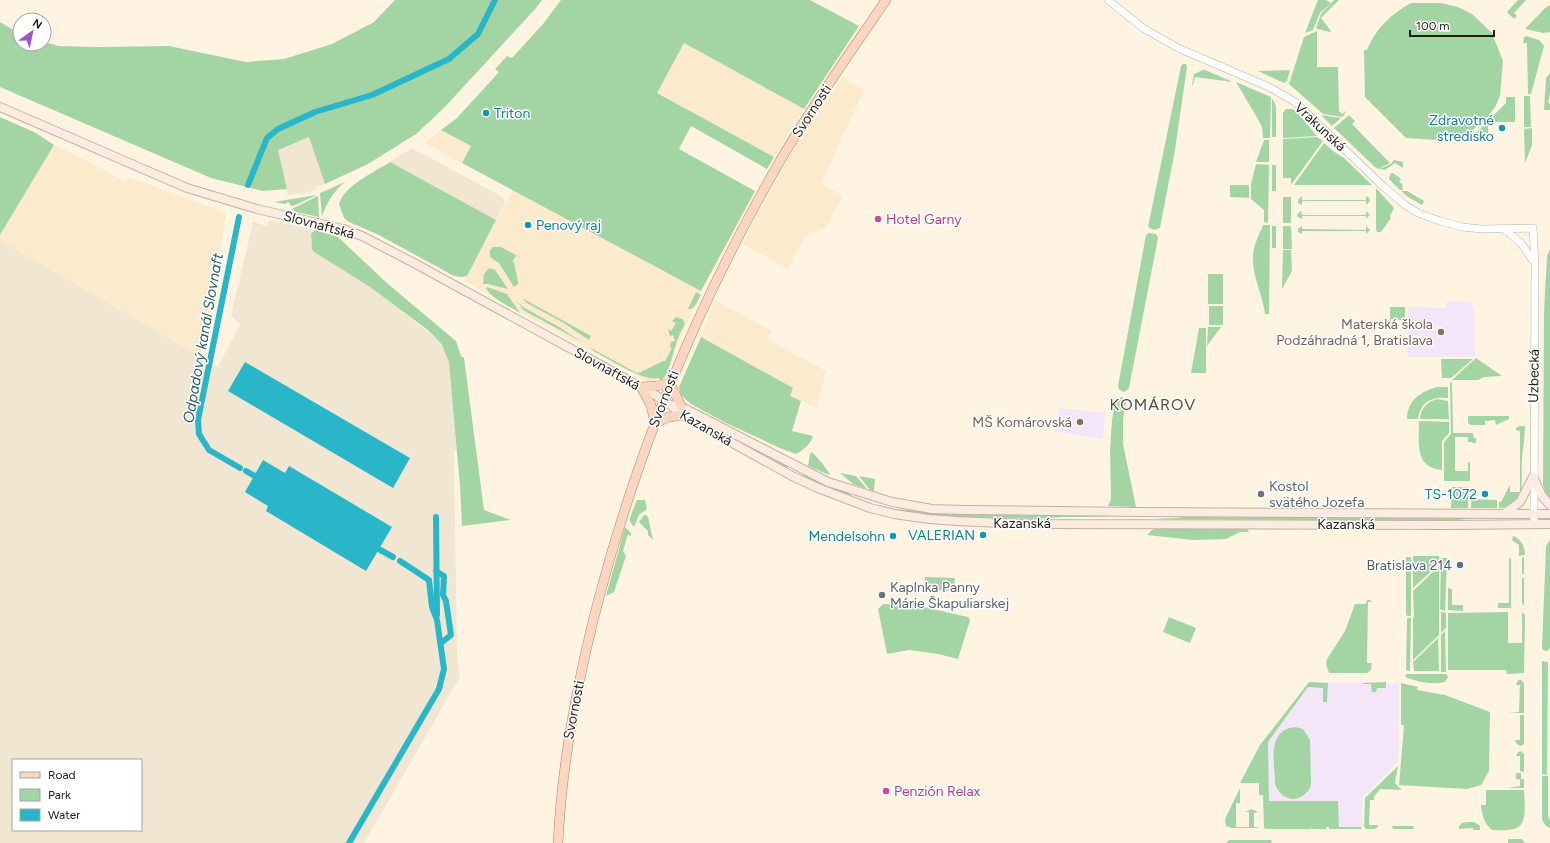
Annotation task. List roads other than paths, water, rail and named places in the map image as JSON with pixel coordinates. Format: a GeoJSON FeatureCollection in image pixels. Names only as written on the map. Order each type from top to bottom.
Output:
{"type":"FeatureCollection","features":[{"type":"Feature","properties":{"kind":"main road","name":"Svornosti"},"geometry":{"type":"LineString","coordinates":[[558,843],[565,760],[587,645],[619,526],[670,383],[710,291],[759,198],[810,113],[886,0]]}},
{"type":"Feature","properties":{"kind":"main road","name":"Slovnaftská"},"geometry":{"type":"LineString","coordinates":[[0,107],[187,188],[246,206],[336,227],[356,234],[408,260],[664,400]]}},
{"type":"Feature","properties":{"kind":"main road"},"geometry":{"type":"LineString","coordinates":[[670,383],[681,410],[655,423],[651,405],[641,387],[670,383]]}},
{"type":"Feature","properties":{"kind":"main road","name":"Kazanská"},"geometry":{"type":"LineString","coordinates":[[664,400],[792,476],[818,488],[877,510],[910,516],[957,521],[1023,524],[1550,524]]}},
{"type":"Feature","properties":{"kind":"main road","name":"Kazanská"},"geometry":{"type":"LineString","coordinates":[[681,410],[828,482],[892,502],[932,509],[1140,512],[1550,514]]}},
{"type":"Feature","properties":{"kind":"main road"},"geometry":{"type":"LineString","coordinates":[[1533,477],[1542,496],[1550,505]]}},
{"type":"Feature","properties":{"kind":"main road"},"geometry":{"type":"LineString","coordinates":[[1505,513],[1520,502],[1533,477]]}},
{"type":"Feature","properties":{"kind":"street","name":"Vrakunská"},"geometry":{"type":"LineString","coordinates":[[1108,0],[1143,28],[1178,48],[1269,87],[1295,102],[1378,182],[1414,210],[1429,217],[1462,227],[1481,229],[1534,228]]}},
{"type":"Feature","properties":{"kind":"street","name":"Uzbecká"},"geometry":{"type":"LineString","coordinates":[[1534,228],[1534,524]]}},
{"type":"Feature","properties":{"kind":"street"},"geometry":{"type":"LineString","coordinates":[[1504,229],[1521,243],[1535,263]]}},
{"type":"Feature","properties":{"kind":"water"},"geometry":{"type":"Polygon","coordinates":[[[245,362],[410,458],[393,488],[228,391],[245,362]]]}},
{"type":"Feature","properties":{"kind":"water"},"geometry":{"type":"Polygon","coordinates":[[[263,460],[285,473],[289,466],[392,527],[366,571],[266,511],[268,506],[245,492],[263,460]]]}},
{"type":"Feature","properties":{"kind":"waterway","name":"Odpadový kanál Slovnaft"},"geometry":{"type":"LineString","coordinates":[[248,185],[267,138],[278,129],[315,112],[372,95],[449,59],[478,34],[495,0]]}},
{"type":"Feature","properties":{"kind":"waterway","name":"Odpadový kanál Slovnaft"},"geometry":{"type":"LineString","coordinates":[[239,217],[198,420],[199,434],[209,450],[240,468]]}},
{"type":"Feature","properties":{"kind":"waterway","name":"Odpadový kanál Slovnaft"},"geometry":{"type":"LineString","coordinates":[[246,471],[260,479]]}},
{"type":"Feature","properties":{"kind":"waterway"},"geometry":{"type":"LineString","coordinates":[[436,517],[437,615]]}},
{"type":"Feature","properties":{"kind":"waterway","name":"Odpadový kanál Slovnaft"},"geometry":{"type":"LineString","coordinates":[[373,546],[393,557]]}},
{"type":"Feature","properties":{"kind":"waterway","name":"Odpadový kanál Slovnaft"},"geometry":{"type":"LineString","coordinates":[[349,843],[439,689],[444,669],[437,620],[432,607],[429,580],[400,561]]}},
{"type":"Feature","properties":{"kind":"waterway"},"geometry":{"type":"LineString","coordinates":[[436,571],[444,576],[443,595],[446,601],[451,635],[441,643]]}},
{"type":"Feature","properties":{"kind":"place","name":"Triton"},"geometry":{"type":"Point","coordinates":[486,113]}},
{"type":"Feature","properties":{"kind":"place","name":"Zdravotné stredisko"},"geometry":{"type":"Point","coordinates":[1502,128]}},
{"type":"Feature","properties":{"kind":"place","name":"Hotel Garny"},"geometry":{"type":"Point","coordinates":[878,219]}},
{"type":"Feature","properties":{"kind":"place","name":"Penový raj"},"geometry":{"type":"Point","coordinates":[528,225]}},
{"type":"Feature","properties":{"kind":"place","name":"Materská škola Podzáhradná 1, Bratislava"},"geometry":{"type":"Point","coordinates":[1441,332]}},
{"type":"Feature","properties":{"kind":"place","name":"MŠ Komárovská"},"geometry":{"type":"Point","coordinates":[1080,422]}},
{"type":"Feature","properties":{"kind":"place","name":"Kostol svätého Jozefa"},"geometry":{"type":"Point","coordinates":[1261,494]}},
{"type":"Feature","properties":{"kind":"place","name":"TS-1072"},"geometry":{"type":"Point","coordinates":[1485,494]}},
{"type":"Feature","properties":{"kind":"place","name":"VALERIAN"},"geometry":{"type":"Point","coordinates":[983,535]}},
{"type":"Feature","properties":{"kind":"place","name":"Mendelsohn"},"geometry":{"type":"Point","coordinates":[893,536]}},
{"type":"Feature","properties":{"kind":"place","name":"Bratislava 214"},"geometry":{"type":"Point","coordinates":[1460,565]}},
{"type":"Feature","properties":{"kind":"place","name":"Kaplnka Panny Márie Škapuliarskej"},"geometry":{"type":"Point","coordinates":[882,595]}},
{"type":"Feature","properties":{"kind":"place","name":"Penzión Relax"},"geometry":{"type":"Point","coordinates":[886,791]}},
{"type":"Feature","properties":{"kind":"district","name":"KOMÁROV"},"geometry":{"type":"Point","coordinates":[1153,404]}}]}
